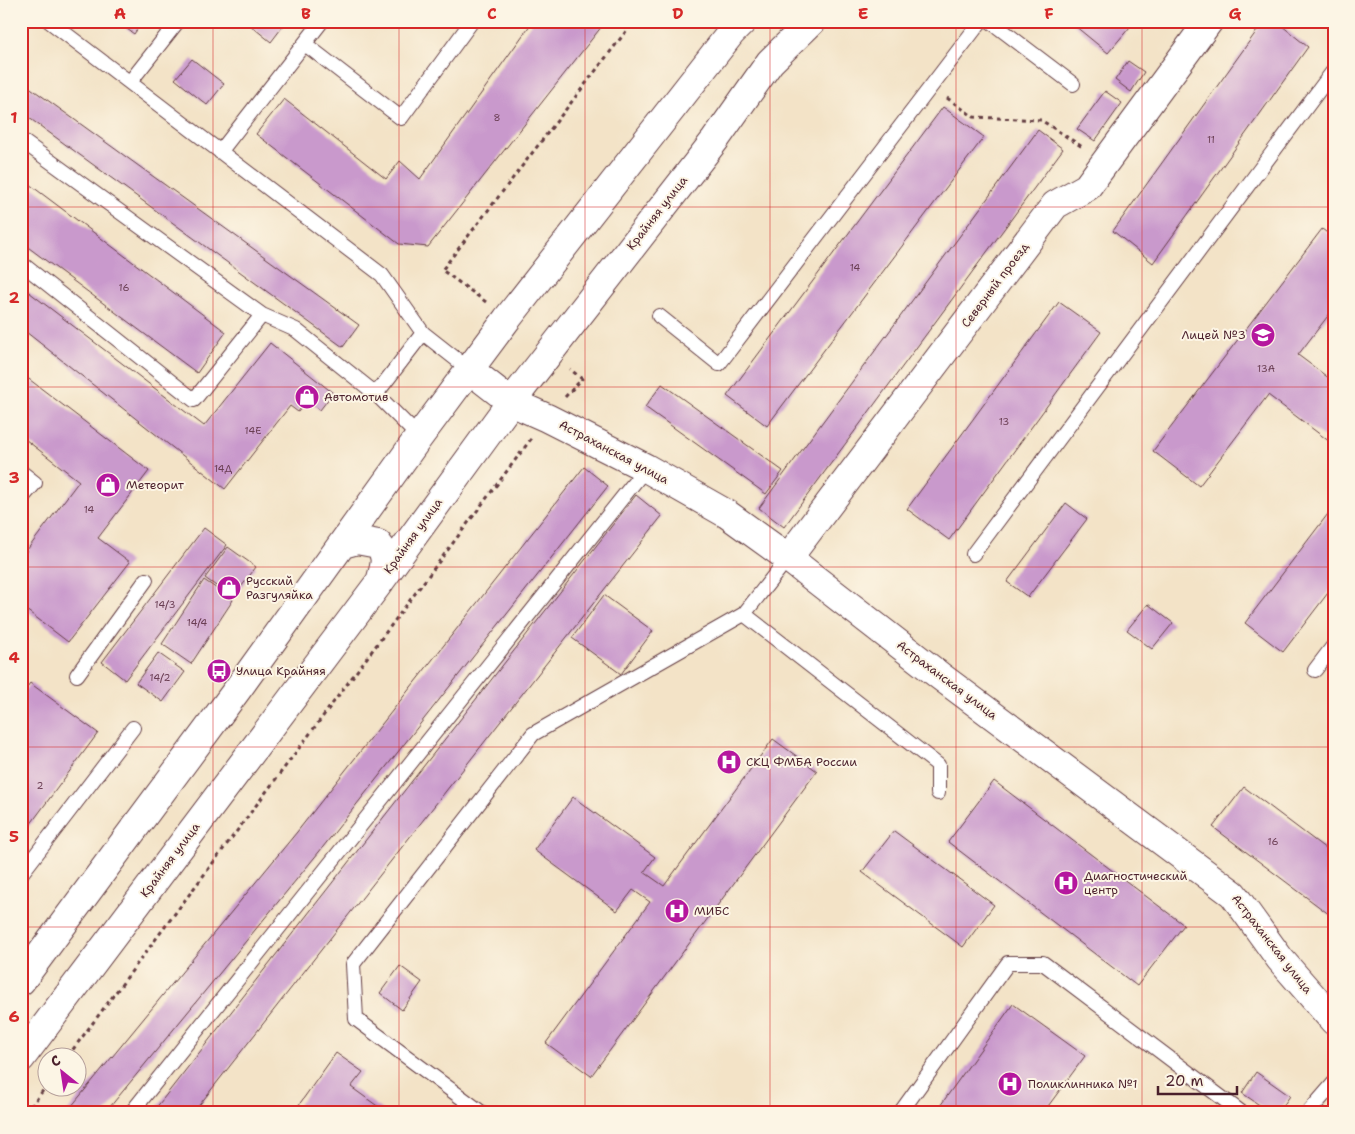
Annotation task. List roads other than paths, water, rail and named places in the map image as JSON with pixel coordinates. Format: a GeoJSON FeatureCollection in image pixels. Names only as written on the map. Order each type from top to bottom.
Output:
{"type":"FeatureCollection","features":[{"type":"Feature","properties":{"kind":"main road"},"geometry":{"type":"LineString","coordinates":[[21,981],[343,544],[419,437],[730,34],[743,21]]}},
{"type":"Feature","properties":{"kind":"main road","name":"Крайняя улица"},"geometry":{"type":"LineString","coordinates":[[21,1058],[379,583],[511,402],[709,147],[770,62],[812,21]]}},
{"type":"Feature","properties":{"kind":"main road","name":"Северный проезд"},"geometry":{"type":"LineString","coordinates":[[788,558],[1055,205],[1087,187],[1209,21]]}},
{"type":"Feature","properties":{"kind":"main road","name":"Астраханская улица"},"geometry":{"type":"LineString","coordinates":[[470,370],[511,402],[646,468],[727,514],[788,558],[947,680],[1233,894],[1280,959],[1334,1021]]}},
{"type":"Feature","properties":{"kind":"main road"},"geometry":{"type":"LineString","coordinates":[[343,544],[357,540],[378,544],[384,552],[386,563],[379,583]]}},
{"type":"Feature","properties":{"kind":"lane"},"geometry":{"type":"LineString","coordinates":[[49,21],[382,274],[423,333],[470,370]]}},
{"type":"Feature","properties":{"kind":"lane"},"geometry":{"type":"LineString","coordinates":[[130,82],[178,21]]}},
{"type":"Feature","properties":{"kind":"lane"},"geometry":{"type":"LineString","coordinates":[[220,152],[322,21]]}},
{"type":"Feature","properties":{"kind":"lane"},"geometry":{"type":"LineString","coordinates":[[305,44],[401,118],[472,21]]}},
{"type":"Feature","properties":{"kind":"lane"},"geometry":{"type":"LineString","coordinates":[[659,316],[719,364],[980,21]]}},
{"type":"Feature","properties":{"kind":"lane"},"geometry":{"type":"LineString","coordinates":[[990,21],[1073,84]]}},
{"type":"Feature","properties":{"kind":"lane"},"geometry":{"type":"LineString","coordinates":[[973,554],[1334,70]]}},
{"type":"Feature","properties":{"kind":"lane"},"geometry":{"type":"LineString","coordinates":[[21,140],[262,315],[296,330],[376,394],[419,437]]}},
{"type":"Feature","properties":{"kind":"lane"},"geometry":{"type":"LineString","coordinates":[[21,263],[194,400],[262,315]]}},
{"type":"Feature","properties":{"kind":"lane"},"geometry":{"type":"LineString","coordinates":[[376,394],[423,333]]}},
{"type":"Feature","properties":{"kind":"lane"},"geometry":{"type":"LineString","coordinates":[[131,1113],[646,468]]}},
{"type":"Feature","properties":{"kind":"lane"},"geometry":{"type":"LineString","coordinates":[[21,472],[35,482],[21,500]]}},
{"type":"Feature","properties":{"kind":"lane"},"geometry":{"type":"LineString","coordinates":[[482,1113],[356,1019],[353,964],[533,734],[744,614],[788,558]]}},
{"type":"Feature","properties":{"kind":"lane"},"geometry":{"type":"LineString","coordinates":[[77,675],[146,580]]}},
{"type":"Feature","properties":{"kind":"lane"},"geometry":{"type":"LineString","coordinates":[[744,614],[938,765],[938,793]]}},
{"type":"Feature","properties":{"kind":"lane"},"geometry":{"type":"LineString","coordinates":[[1315,670],[1334,645]]}},
{"type":"Feature","properties":{"kind":"lane"},"geometry":{"type":"LineString","coordinates":[[21,874],[132,728]]}},
{"type":"Feature","properties":{"kind":"lane"},"geometry":{"type":"LineString","coordinates":[[900,1113],[1008,963],[1043,963],[1242,1113]]}},
{"type":"Feature","properties":{"kind":"lane"},"geometry":{"type":"LineString","coordinates":[[1308,1113],[1334,1083]]}},
{"type":"Feature","properties":{"kind":"place","name":"Лицей №3"},"geometry":{"type":"Point","coordinates":[1263,335]}},
{"type":"Feature","properties":{"kind":"place","name":"Автомотив"},"geometry":{"type":"Point","coordinates":[307,397]}},
{"type":"Feature","properties":{"kind":"place","name":"Метеорит"},"geometry":{"type":"Point","coordinates":[108,485]}},
{"type":"Feature","properties":{"kind":"place","name":"Русский Разгуляйка"},"geometry":{"type":"Point","coordinates":[229,588]}},
{"type":"Feature","properties":{"kind":"place","name":"Улица Крайняя"},"geometry":{"type":"Point","coordinates":[219,671]}},
{"type":"Feature","properties":{"kind":"place","name":"СКЦ ФМБА России"},"geometry":{"type":"Point","coordinates":[729,762]}},
{"type":"Feature","properties":{"kind":"place","name":"Диагностический центр"},"geometry":{"type":"Point","coordinates":[1066,883]}},
{"type":"Feature","properties":{"kind":"place","name":"МИБС"},"geometry":{"type":"Point","coordinates":[677,911]}},
{"type":"Feature","properties":{"kind":"place","name":"Поликлинника №1"},"geometry":{"type":"Point","coordinates":[1010,1084]}}]}
